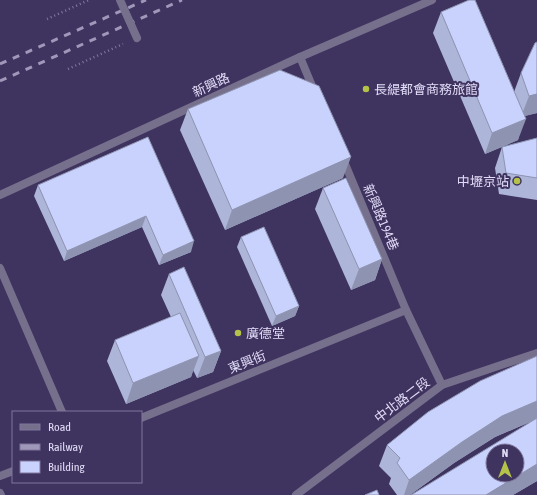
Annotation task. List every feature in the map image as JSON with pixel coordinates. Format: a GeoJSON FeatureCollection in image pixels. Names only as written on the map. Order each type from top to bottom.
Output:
{"type":"FeatureCollection","features":[{"type":"Feature","properties":{"kind":"street"},"geometry":{"type":"LineString","coordinates":[[120,0],[137,38]]}},
{"type":"Feature","properties":{"kind":"street","name":"新興路"},"geometry":{"type":"LineString","coordinates":[[0,195],[300,58],[432,0]]}},
{"type":"Feature","properties":{"kind":"street"},"geometry":{"type":"LineString","coordinates":[[300,58],[319,101]]}},
{"type":"Feature","properties":{"kind":"street","name":"新興路194巷"},"geometry":{"type":"LineString","coordinates":[[340,151],[406,310],[442,385]]}},
{"type":"Feature","properties":{"kind":"street"},"geometry":{"type":"LineString","coordinates":[[0,268],[62,411]]}},
{"type":"Feature","properties":{"kind":"street","name":"東興街"},"geometry":{"type":"LineString","coordinates":[[142,418],[406,310]]}},
{"type":"Feature","properties":{"kind":"street","name":"中北路二段"},"geometry":{"type":"LineString","coordinates":[[296,495],[442,385],[537,353]]}},
{"type":"Feature","properties":{"kind":"street"},"geometry":{"type":"LineString","coordinates":[[0,476],[12,471]]}},
{"type":"Feature","properties":{"kind":"path"},"geometry":{"type":"LineString","coordinates":[[47,19],[89,0]]}},
{"type":"Feature","properties":{"kind":"path"},"geometry":{"type":"LineString","coordinates":[[68,69],[137,38]]}},
{"type":"Feature","properties":{"kind":"building"},"geometry":{"type":"Polygon","coordinates":[[[469,0],[475,0],[526,119],[492,133],[441,12],[469,0]]]}},
{"type":"Feature","properties":{"kind":"building"},"geometry":{"type":"Polygon","coordinates":[[[537,42],[537,94],[529,96],[521,73],[535,43],[537,42]]]}},
{"type":"Feature","properties":{"kind":"building"},"geometry":{"type":"Polygon","coordinates":[[[280,70],[319,86],[351,157],[232,210],[188,109],[280,70]]]}},
{"type":"Feature","properties":{"kind":"building"},"geometry":{"type":"Polygon","coordinates":[[[148,137],[194,241],[163,255],[146,216],[67,251],[38,185],[148,137]]]}},
{"type":"Feature","properties":{"kind":"building"},"geometry":{"type":"Polygon","coordinates":[[[537,138],[537,178],[506,173],[502,147],[537,138]]]}},
{"type":"Feature","properties":{"kind":"building"},"geometry":{"type":"Polygon","coordinates":[[[346,178],[382,259],[359,269],[323,188],[346,178]]]}},
{"type":"Feature","properties":{"kind":"building"},"geometry":{"type":"Polygon","coordinates":[[[264,227],[299,306],[276,316],[241,237],[264,227]]]}},
{"type":"Feature","properties":{"kind":"building"},"geometry":{"type":"Polygon","coordinates":[[[184,267],[221,351],[205,357],[169,274],[184,267]]]}},
{"type":"Feature","properties":{"kind":"building"},"geometry":{"type":"Polygon","coordinates":[[[180,313],[199,356],[133,383],[115,340],[180,313]]]}},
{"type":"Feature","properties":{"kind":"building"},"geometry":{"type":"Polygon","coordinates":[[[537,356],[537,401],[502,416],[462,442],[409,480],[397,463],[400,458],[387,445],[428,412],[480,381],[537,356]]]}},
{"type":"Feature","properties":{"kind":"building"},"geometry":{"type":"Polygon","coordinates":[[[537,418],[537,464],[525,471],[525,443],[496,443],[537,418]]]}},
{"type":"Feature","properties":{"kind":"building"},"geometry":{"type":"Polygon","coordinates":[[[485,450],[485,483],[506,483],[486,495],[411,495],[485,450]]]}},
{"type":"Feature","properties":{"kind":"building"},"geometry":{"type":"Polygon","coordinates":[[[377,490],[379,495],[365,495],[377,490]]]}},
{"type":"Feature","properties":{"kind":"railway"},"geometry":{"type":"LineString","coordinates":[[0,64],[146,0]]}},
{"type":"Feature","properties":{"kind":"railway"},"geometry":{"type":"LineString","coordinates":[[0,81],[182,0]]}},
{"type":"Feature","properties":{"kind":"place","name":"長緹都會商務旅館"},"geometry":{"type":"Point","coordinates":[366,89]}},
{"type":"Feature","properties":{"kind":"place","name":"中壢京站"},"geometry":{"type":"Point","coordinates":[517,181]}},
{"type":"Feature","properties":{"kind":"place","name":"廣德堂"},"geometry":{"type":"Point","coordinates":[238,333]}}]}
